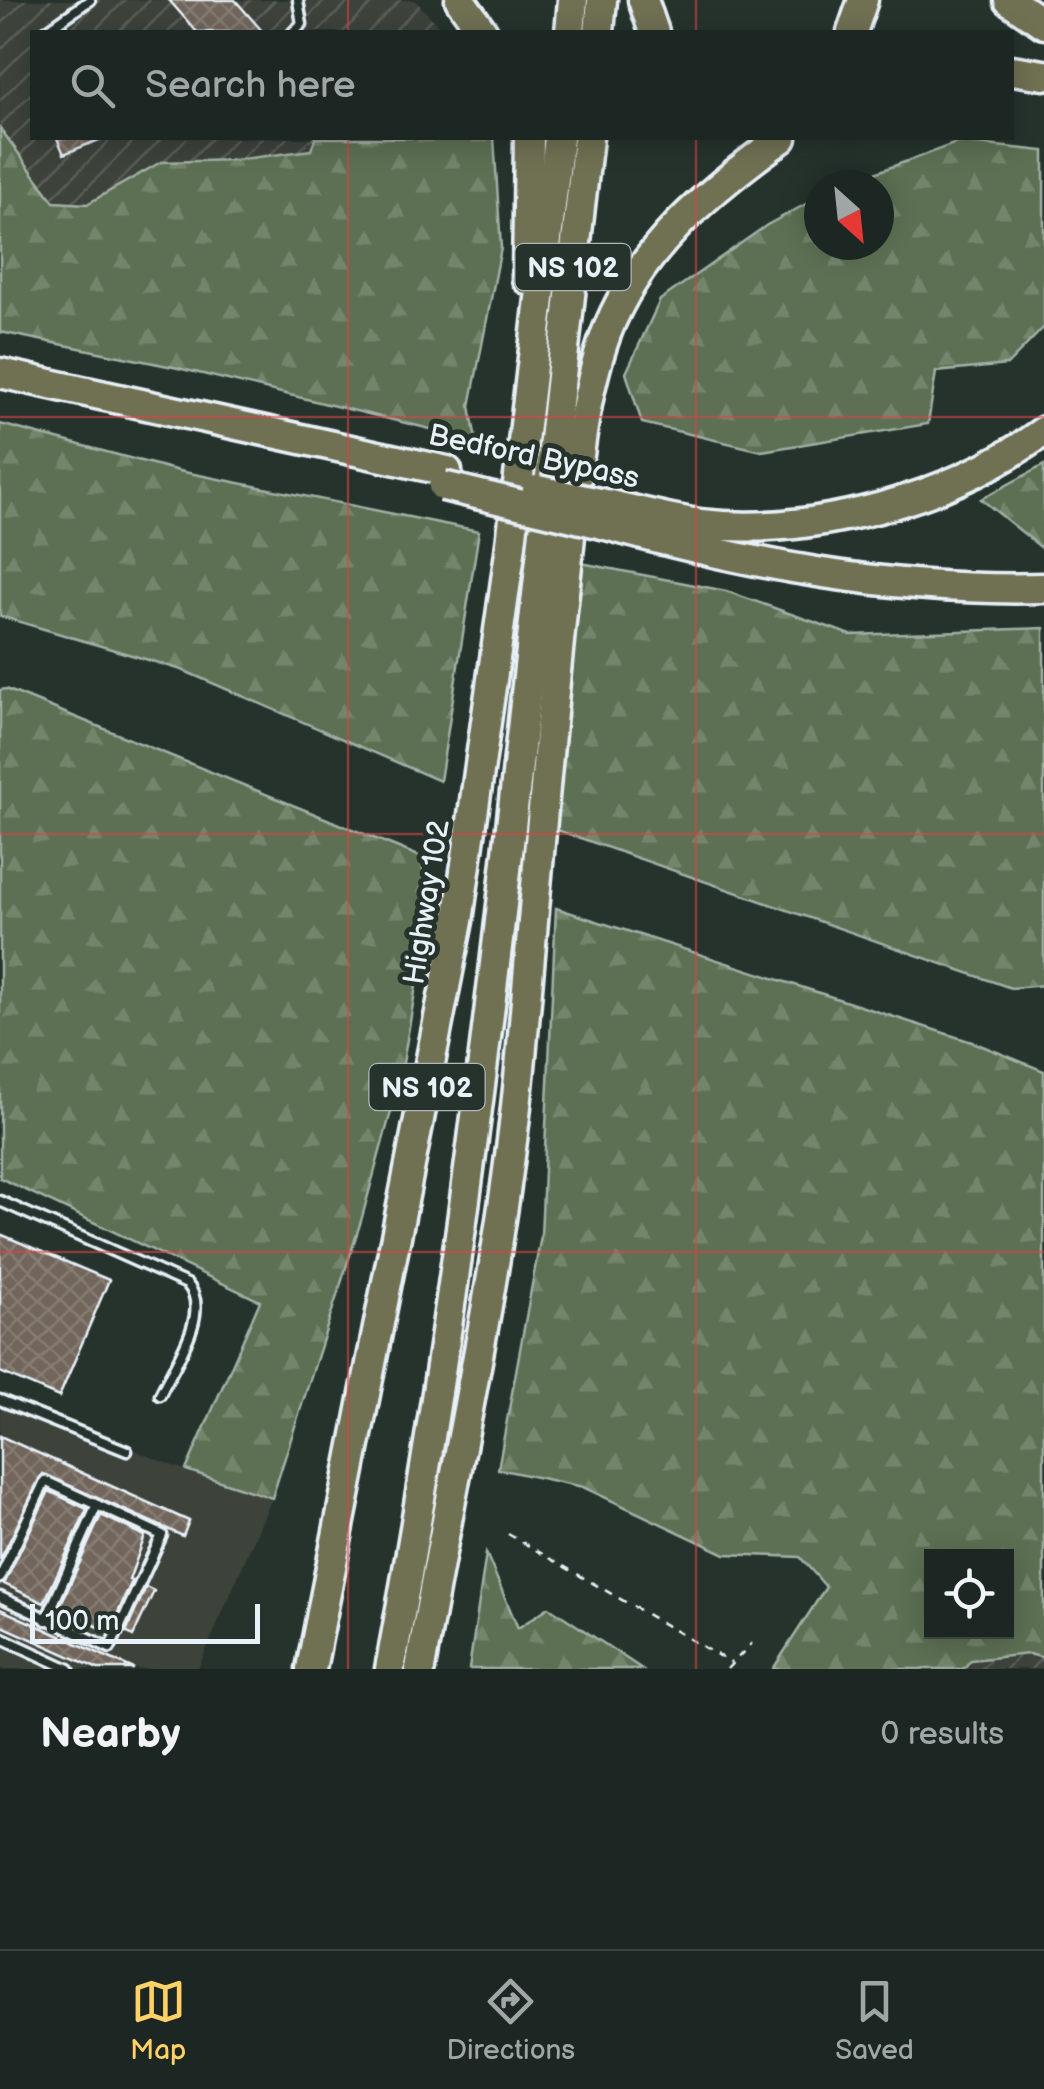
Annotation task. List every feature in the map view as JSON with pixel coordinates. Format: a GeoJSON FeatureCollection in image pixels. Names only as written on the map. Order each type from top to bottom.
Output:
{"type":"FeatureCollection","features":[{"type":"Feature","properties":{"kind":"highway"},"geometry":{"type":"LineString","coordinates":[[460,0],[481,30]]}},
{"type":"Feature","properties":{"kind":"highway"},"geometry":{"type":"LineString","coordinates":[[570,30],[572,0]]}},
{"type":"Feature","properties":{"kind":"highway"},"geometry":{"type":"LineString","coordinates":[[599,30],[602,0]]}},
{"type":"Feature","properties":{"kind":"highway"},"geometry":{"type":"LineString","coordinates":[[643,0],[653,30]]}},
{"type":"Feature","properties":{"kind":"highway"},"geometry":{"type":"LineString","coordinates":[[853,30],[863,0]]}},
{"type":"Feature","properties":{"kind":"highway"},"geometry":{"type":"LineString","coordinates":[[1009,0],[1038,8]]}},
{"type":"Feature","properties":{"kind":"highway"},"geometry":{"type":"LineString","coordinates":[[1014,70],[1044,74]]}},
{"type":"Feature","properties":{"kind":"highway"},"geometry":{"type":"LineString","coordinates":[[521,465],[528,140]]}},
{"type":"Feature","properties":{"kind":"highway","name":"Highway 102"},"geometry":{"type":"LineString","coordinates":[[311,1669],[458,921],[521,465],[560,140]]}},
{"type":"Feature","properties":{"kind":"highway","name":"NS 102"},"geometry":{"type":"LineString","coordinates":[[390,1669],[438,1393],[588,140]]}},
{"type":"Feature","properties":{"kind":"highway"},"geometry":{"type":"LineString","coordinates":[[420,1669],[463,1436],[518,1088],[550,719],[573,509],[595,371],[621,302],[674,227],[728,177],[779,140]]}},
{"type":"Feature","properties":{"kind":"highway","name":"Bedford Bypass"},"geometry":{"type":"LineString","coordinates":[[0,373],[608,515],[701,524],[784,525],[879,510],[972,472],[1044,430]]}},
{"type":"Feature","properties":{"kind":"highway","name":"Bedford Bypass"},"geometry":{"type":"LineString","coordinates":[[0,389],[445,479]]}},
{"type":"Feature","properties":{"kind":"highway","name":"Bedford Bypass"},"geometry":{"type":"LineString","coordinates":[[608,515],[684,546],[868,582],[969,590],[1044,588]]}},
{"type":"Feature","properties":{"kind":"highway"},"geometry":{"type":"LineString","coordinates":[[463,1436],[468,1306],[525,762],[520,729]]}},
{"type":"Feature","properties":{"kind":"lane"},"geometry":{"type":"LineString","coordinates":[[49,30],[90,0]]}},
{"type":"Feature","properties":{"kind":"lane"},"geometry":{"type":"LineString","coordinates":[[294,30],[302,24],[298,0]]}},
{"type":"Feature","properties":{"kind":"lane"},"geometry":{"type":"LineString","coordinates":[[0,1201],[187,1284],[194,1292],[196,1312],[160,1395]]}},
{"type":"Feature","properties":{"kind":"lane"},"geometry":{"type":"LineString","coordinates":[[0,1400],[127,1451]]}},
{"type":"Feature","properties":{"kind":"lane"},"geometry":{"type":"LineString","coordinates":[[0,1578],[44,1481],[162,1534],[110,1648],[0,1597]]}},
{"type":"Feature","properties":{"kind":"lane"},"geometry":{"type":"LineString","coordinates":[[46,1620],[98,1505]]}},
{"type":"Feature","properties":{"kind":"lane"},"geometry":{"type":"LineString","coordinates":[[0,1638],[69,1669]]}},
{"type":"Feature","properties":{"kind":"path"},"geometry":{"type":"LineString","coordinates":[[508,1534],[731,1663]]}},
{"type":"Feature","properties":{"kind":"path"},"geometry":{"type":"LineString","coordinates":[[727,1669],[752,1642]]}},
{"type":"Feature","properties":{"kind":"shaded area"},"geometry":{"type":"Polygon","coordinates":[[[0,0],[415,0],[442,30],[30,30],[30,140],[314,140],[311,150],[235,160],[161,162],[87,204],[54,202],[0,128],[0,0]]]}},
{"type":"Feature","properties":{"kind":"shaded area"},"geometry":{"type":"Polygon","coordinates":[[[0,1394],[173,1466],[272,1498],[198,1669],[0,1669],[0,1394]]]}},
{"type":"Feature","properties":{"kind":"shaded area"},"geometry":{"type":"Polygon","coordinates":[[[1029,1654],[1044,1658],[1044,1669],[963,1669],[970,1660],[1029,1654]]]}},
{"type":"Feature","properties":{"kind":"green space"},"geometry":{"type":"Polygon","coordinates":[[[0,128],[54,202],[87,204],[161,162],[235,160],[311,150],[314,140],[494,140],[501,248],[470,406],[476,440],[178,368],[0,332],[0,128]]]}},
{"type":"Feature","properties":{"kind":"green space"},"geometry":{"type":"Polygon","coordinates":[[[959,142],[1044,151],[1044,327],[1007,365],[936,372],[928,424],[762,451],[642,423],[626,373],[660,300],[767,225],[804,205],[804,260],[894,260],[894,170],[883,170],[959,142]]]}},
{"type":"Feature","properties":{"kind":"green space"},"geometry":{"type":"Polygon","coordinates":[[[0,424],[179,471],[479,531],[440,781],[182,670],[0,616],[0,424]]]}},
{"type":"Feature","properties":{"kind":"green space"},"geometry":{"type":"Polygon","coordinates":[[[1044,465],[1044,550],[981,499],[1044,465]]]}},
{"type":"Feature","properties":{"kind":"green space"},"geometry":{"type":"Polygon","coordinates":[[[581,563],[726,591],[851,635],[1044,628],[1044,985],[1011,988],[554,829],[581,563]]]}},
{"type":"Feature","properties":{"kind":"green space"},"geometry":{"type":"Polygon","coordinates":[[[6,689],[421,857],[429,909],[401,1075],[361,1221],[272,1498],[186,1470],[260,1301],[0,1178],[0,690],[6,689]]]}},
{"type":"Feature","properties":{"kind":"green space"},"geometry":{"type":"Polygon","coordinates":[[[556,908],[975,1043],[1044,1071],[1044,1658],[1029,1654],[971,1660],[963,1669],[773,1669],[826,1587],[800,1557],[725,1554],[583,1487],[498,1469],[541,1236],[556,908]]]}},
{"type":"Feature","properties":{"kind":"green space"},"geometry":{"type":"Polygon","coordinates":[[[486,1553],[518,1628],[549,1607],[642,1669],[469,1669],[486,1553]]]}},
{"type":"Feature","properties":{"kind":"building"},"geometry":{"type":"Polygon","coordinates":[[[169,0],[235,0],[261,30],[195,30],[169,0]]]}},
{"type":"Feature","properties":{"kind":"building"},"geometry":{"type":"Polygon","coordinates":[[[58,140],[99,140],[64,154],[58,140]]]}},
{"type":"Feature","properties":{"kind":"building"},"geometry":{"type":"Polygon","coordinates":[[[0,1234],[109,1280],[59,1397],[0,1372],[0,1234]]]}},
{"type":"Feature","properties":{"kind":"building"},"geometry":{"type":"Polygon","coordinates":[[[0,1436],[189,1521],[183,1536],[43,1474],[0,1560],[0,1436]]]}},
{"type":"Feature","properties":{"kind":"building"},"geometry":{"type":"Polygon","coordinates":[[[49,1491],[87,1509],[44,1603],[4,1584],[49,1491]]]}},
{"type":"Feature","properties":{"kind":"building"},"geometry":{"type":"Polygon","coordinates":[[[101,1515],[145,1536],[129,1580],[132,1581],[112,1626],[104,1622],[101,1628],[59,1609],[101,1515]]]}},
{"type":"Feature","properties":{"kind":"building"},"geometry":{"type":"Polygon","coordinates":[[[146,1587],[154,1591],[133,1636],[126,1632],[146,1587]]]}},
{"type":"Feature","properties":{"kind":"building"},"geometry":{"type":"Polygon","coordinates":[[[0,1609],[134,1669],[98,1669],[0,1625],[0,1609]]]}}]}
